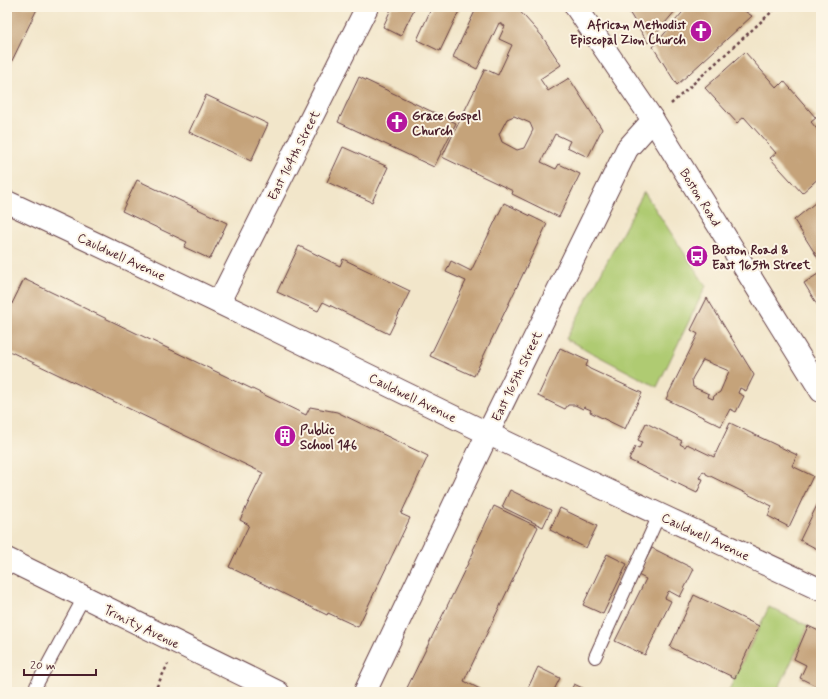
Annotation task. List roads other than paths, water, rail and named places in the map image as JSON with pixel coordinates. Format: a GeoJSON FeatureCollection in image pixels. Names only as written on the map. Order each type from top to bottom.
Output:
{"type":"FeatureCollection","features":[{"type":"Feature","properties":{"kind":"street","name":"East 164th Street"},"geometry":{"type":"LineString","coordinates":[[219,302],[367,7]]}},
{"type":"Feature","properties":{"kind":"street","name":"Boston Road"},"geometry":{"type":"LineString","coordinates":[[576,7],[653,120],[821,391]]}},
{"type":"Feature","properties":{"kind":"street","name":"East 165th Street"},"geometry":{"type":"LineString","coordinates":[[365,692],[488,434],[627,149],[653,120]]}},
{"type":"Feature","properties":{"kind":"street","name":"Cauldwell Avenue"},"geometry":{"type":"LineString","coordinates":[[7,202],[219,302],[488,434],[821,590]]}},
{"type":"Feature","properties":{"kind":"street","name":"Trinity Avenue"},"geometry":{"type":"LineString","coordinates":[[7,559],[278,692]]}},
{"type":"Feature","properties":{"kind":"lane"},"geometry":{"type":"LineString","coordinates":[[595,657],[659,515]]}},
{"type":"Feature","properties":{"kind":"lane"},"geometry":{"type":"LineString","coordinates":[[36,686],[84,597]]}},
{"type":"Feature","properties":{"kind":"place","name":"African Methodist Episcopal Zion Church"},"geometry":{"type":"Point","coordinates":[701,31]}},
{"type":"Feature","properties":{"kind":"place","name":"Grace Gospel Church"},"geometry":{"type":"Point","coordinates":[397,122]}},
{"type":"Feature","properties":{"kind":"place","name":"Boston Road & East 165th Street"},"geometry":{"type":"Point","coordinates":[697,256]}},
{"type":"Feature","properties":{"kind":"place","name":"Public School 146"},"geometry":{"type":"Point","coordinates":[285,436]}}]}
